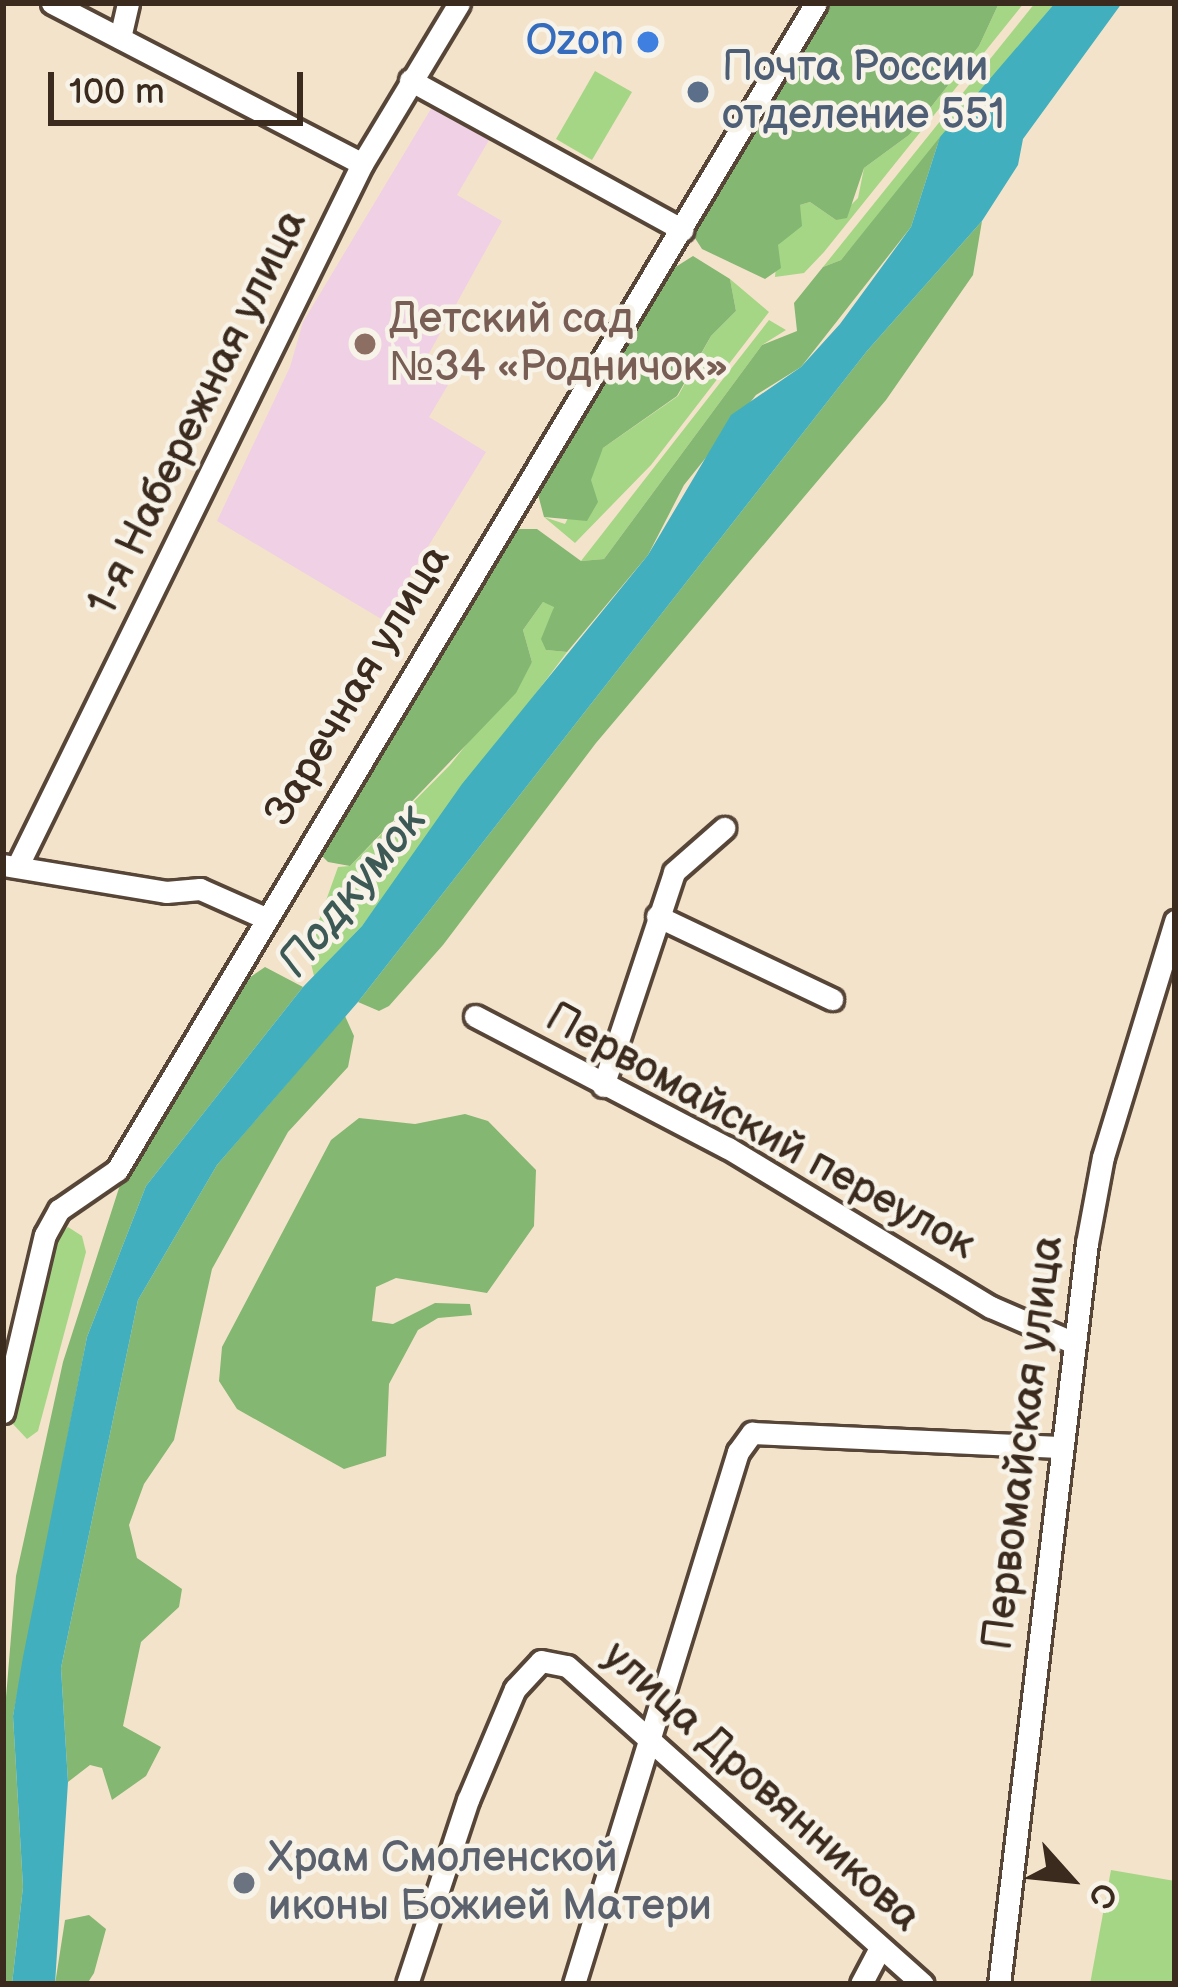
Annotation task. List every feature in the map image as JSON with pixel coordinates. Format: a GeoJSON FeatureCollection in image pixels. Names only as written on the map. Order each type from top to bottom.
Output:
{"type":"FeatureCollection","features":[{"type":"Feature","properties":{"kind":"street"},"geometry":{"type":"LineString","coordinates":[[52,3],[362,164]]}},
{"type":"Feature","properties":{"kind":"street"},"geometry":{"type":"LineString","coordinates":[[120,38],[128,3]]}},
{"type":"Feature","properties":{"kind":"street","name":"1-я Набережная улица"},"geometry":{"type":"LineString","coordinates":[[265,918],[200,890],[166,892],[11,864],[362,164],[459,3]]}},
{"type":"Feature","properties":{"kind":"street","name":"Заречная улица"},"geometry":{"type":"LineString","coordinates":[[3,1412],[52,1222],[75,1194],[117,1170],[816,3]]}},
{"type":"Feature","properties":{"kind":"street"},"geometry":{"type":"LineString","coordinates":[[410,80],[683,230]]}},
{"type":"Feature","properties":{"kind":"street"},"geometry":{"type":"LineString","coordinates":[[603,1086],[674,872],[724,828]]}},
{"type":"Feature","properties":{"kind":"street"},"geometry":{"type":"LineString","coordinates":[[657,916],[832,999]]}},
{"type":"Feature","properties":{"kind":"street","name":"Первомайская улица"},"geometry":{"type":"LineString","coordinates":[[999,1984],[1060,1447],[1103,1157],[1175,921]]}},
{"type":"Feature","properties":{"kind":"street","name":"Первомайский переулок"},"geometry":{"type":"LineString","coordinates":[[476,1016],[728,1148],[991,1307],[1074,1343]]}},
{"type":"Feature","properties":{"kind":"street"},"geometry":{"type":"LineString","coordinates":[[574,1984],[738,1452],[752,1433],[772,1428],[1060,1447]]}},
{"type":"Feature","properties":{"kind":"street","name":"улица Дровянникова"},"geometry":{"type":"LineString","coordinates":[[407,1984],[468,1800],[515,1689],[541,1661],[567,1666],[923,1984]]}},
{"type":"Feature","properties":{"kind":"street"},"geometry":{"type":"LineString","coordinates":[[861,1984],[880,1948]]}},
{"type":"Feature","properties":{"kind":"shaded area","name":"Детский сад №34 «Родничок»"},"geometry":{"type":"Polygon","coordinates":[[[432,107],[489,140],[457,195],[502,221],[421,368],[448,385],[429,417],[486,452],[383,620],[217,521],[290,367],[303,322],[432,107]]]}},
{"type":"Feature","properties":{"kind":"green space"},"geometry":{"type":"Polygon","coordinates":[[[824,3],[999,3],[979,46],[909,135],[864,168],[847,218],[836,220],[810,202],[800,205],[802,226],[778,245],[781,268],[765,279],[702,249],[691,232],[824,3]]]}},
{"type":"Feature","properties":{"kind":"green space"},"geometry":{"type":"Polygon","coordinates":[[[999,3],[1024,3],[824,252],[804,273],[775,277],[778,245],[800,205],[810,202],[836,220],[858,198],[864,168],[909,135],[979,46],[999,3]]]}},
{"type":"Feature","properties":{"kind":"green space"},"geometry":{"type":"Polygon","coordinates":[[[1035,3],[1055,3],[841,260],[823,267],[1035,3]]]}},
{"type":"Feature","properties":{"kind":"green space"},"geometry":{"type":"Polygon","coordinates":[[[595,71],[632,92],[592,160],[556,139],[595,71]]]}},
{"type":"Feature","properties":{"kind":"green space"},"geometry":{"type":"Polygon","coordinates":[[[940,137],[911,227],[801,367],[756,395],[684,485],[648,555],[567,652],[546,650],[541,639],[554,607],[543,602],[523,630],[532,662],[516,693],[350,866],[328,862],[312,846],[469,585],[515,529],[537,529],[581,561],[604,559],[762,345],[797,331],[794,303],[823,267],[841,260],[940,137]]]}},
{"type":"Feature","properties":{"kind":"green space"},"geometry":{"type":"Polygon","coordinates":[[[982,221],[973,275],[886,400],[596,743],[443,945],[389,1006],[379,1011],[358,1002],[867,351],[982,221]]]}},
{"type":"Feature","properties":{"kind":"green space"},"geometry":{"type":"Polygon","coordinates":[[[693,256],[730,279],[736,311],[711,336],[677,396],[603,448],[591,480],[598,502],[587,521],[544,517],[536,487],[666,273],[693,256]]]}},
{"type":"Feature","properties":{"kind":"green space"},"geometry":{"type":"Polygon","coordinates":[[[730,279],[769,312],[651,465],[575,543],[544,517],[565,524],[603,448],[678,396],[711,336],[736,311],[730,279]]]}},
{"type":"Feature","properties":{"kind":"green space"},"geometry":{"type":"Polygon","coordinates":[[[769,320],[786,330],[762,345],[604,559],[581,561],[769,320]]]}},
{"type":"Feature","properties":{"kind":"green space"},"geometry":{"type":"Polygon","coordinates":[[[543,602],[554,606],[546,650],[567,652],[362,926],[314,976],[308,951],[338,867],[350,866],[450,765],[532,662],[523,630],[543,602]]]}},
{"type":"Feature","properties":{"kind":"green space"},"geometry":{"type":"Polygon","coordinates":[[[265,967],[303,987],[146,1186],[87,1337],[13,1716],[23,1887],[12,1984],[3,1984],[3,1734],[16,1576],[63,1362],[128,1160],[206,1036],[246,980],[265,967]]]}},
{"type":"Feature","properties":{"kind":"green space"},"geometry":{"type":"Polygon","coordinates":[[[345,1016],[354,1036],[348,1067],[288,1132],[212,1269],[174,1440],[144,1484],[129,1525],[137,1558],[182,1589],[179,1607],[141,1642],[123,1726],[161,1747],[146,1776],[112,1800],[102,1768],[90,1765],[68,1782],[61,1668],[138,1300],[217,1165],[345,1016]]]}},
{"type":"Feature","properties":{"kind":"green space"},"geometry":{"type":"Polygon","coordinates":[[[465,1114],[488,1121],[536,1170],[534,1226],[487,1293],[396,1278],[376,1287],[372,1321],[393,1324],[435,1303],[470,1304],[472,1315],[438,1318],[418,1330],[389,1384],[386,1456],[344,1469],[237,1409],[219,1381],[222,1347],[331,1140],[359,1118],[415,1124],[465,1114]]]}},
{"type":"Feature","properties":{"kind":"green space"},"geometry":{"type":"Polygon","coordinates":[[[68,1227],[82,1236],[86,1252],[38,1431],[27,1439],[12,1423],[16,1388],[44,1249],[68,1227]]]}},
{"type":"Feature","properties":{"kind":"green space"},"geometry":{"type":"Polygon","coordinates":[[[1111,1870],[1175,1881],[1175,1984],[1090,1984],[1111,1870]]]}},
{"type":"Feature","properties":{"kind":"green space"},"geometry":{"type":"Polygon","coordinates":[[[89,1915],[106,1929],[94,1973],[87,1984],[55,1984],[65,1920],[89,1915]]]}},
{"type":"Feature","properties":{"kind":"water","name":"Подкумок"},"geometry":{"type":"Polygon","coordinates":[[[1055,3],[1122,3],[1023,139],[1018,165],[982,221],[867,351],[358,1002],[217,1165],[138,1300],[61,1668],[68,1782],[55,1984],[12,1984],[23,1887],[13,1716],[87,1337],[146,1186],[303,987],[362,926],[462,784],[648,555],[731,415],[801,367],[840,324],[911,227],[940,137],[1055,3]]]}},
{"type":"Feature","properties":{"kind":"place","name":"Ozon"},"geometry":{"type":"Point","coordinates":[648,42]}},
{"type":"Feature","properties":{"kind":"place","name":"Почта России отделение 551"},"geometry":{"type":"Point","coordinates":[698,92]}},
{"type":"Feature","properties":{"kind":"place","name":"Детский сад №34 «Родничок»"},"geometry":{"type":"Point","coordinates":[365,344]}},
{"type":"Feature","properties":{"kind":"place","name":"Храм Смоленской иконы Божией Матери"},"geometry":{"type":"Point","coordinates":[244,1883]}}]}
